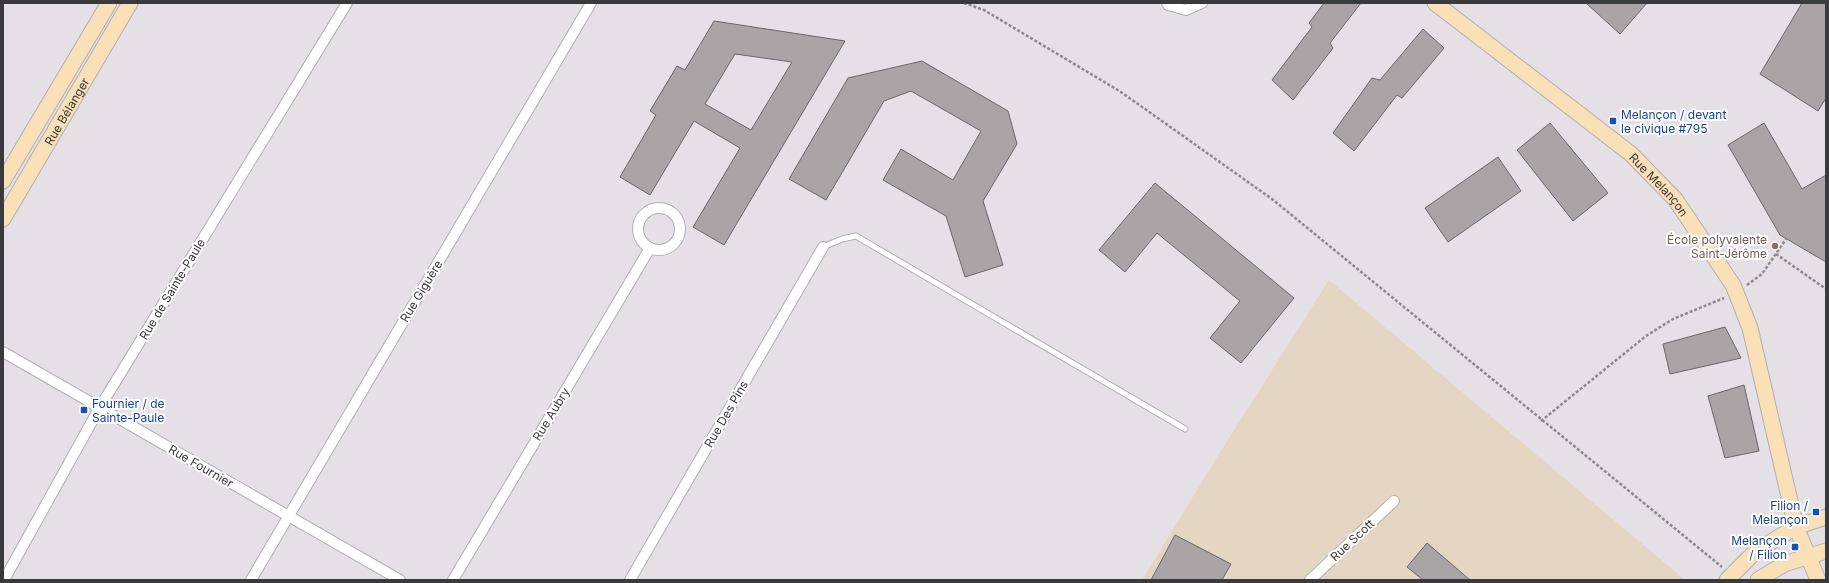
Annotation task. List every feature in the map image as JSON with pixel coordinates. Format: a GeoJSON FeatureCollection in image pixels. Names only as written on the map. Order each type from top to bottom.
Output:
{"type":"FeatureCollection","features":[{"type":"Feature","properties":{"kind":"street","name":"Rue Bélanger"},"geometry":{"type":"LineString","coordinates":[[6,176],[109,3]]}},
{"type":"Feature","properties":{"kind":"street","name":"Rue Bélanger"},"geometry":{"type":"LineString","coordinates":[[3,219],[130,3]]}},
{"type":"Feature","properties":{"kind":"street","name":"Rue de Sainte-Paule"},"geometry":{"type":"LineString","coordinates":[[4,580],[100,407],[347,3]]}},
{"type":"Feature","properties":{"kind":"street","name":"Rue Giguère"},"geometry":{"type":"LineString","coordinates":[[251,580],[591,3]]}},
{"type":"Feature","properties":{"kind":"street"},"geometry":{"type":"LineString","coordinates":[[1167,3],[1168,5],[1186,10],[1202,3]]}},
{"type":"Feature","properties":{"kind":"street","name":"Rue Melançon"},"geometry":{"type":"LineString","coordinates":[[1435,3],[1630,154],[1675,199],[1733,284],[1750,328],[1796,527],[1818,580]]}},
{"type":"Feature","properties":{"kind":"street"},"geometry":{"type":"LineString","coordinates":[[6,176],[26,181]]}},
{"type":"Feature","properties":{"kind":"street"},"geometry":{"type":"LineString","coordinates":[[654,209],[668,210],[673,214],[680,225],[678,238],[675,243],[663,249],[650,248],[640,238],[639,223],[648,212],[654,209]]}},
{"type":"Feature","properties":{"kind":"street","name":"Rue Des Pins"},"geometry":{"type":"LineString","coordinates":[[630,580],[822,247]]}},
{"type":"Feature","properties":{"kind":"street","name":"Rue Aubry"},"geometry":{"type":"LineString","coordinates":[[453,580],[650,248]]}},
{"type":"Feature","properties":{"kind":"street","name":"Rue Fournier"},"geometry":{"type":"LineString","coordinates":[[3,352],[400,580]]}},
{"type":"Feature","properties":{"kind":"street","name":"Rue Scott"},"geometry":{"type":"LineString","coordinates":[[1310,580],[1394,500]]}},
{"type":"Feature","properties":{"kind":"street"},"geometry":{"type":"LineString","coordinates":[[1729,577],[1756,551],[1796,527],[1826,517]]}},
{"type":"Feature","properties":{"kind":"street"},"geometry":{"type":"LineString","coordinates":[[1758,580],[1784,564],[1826,551]]}},
{"type":"Feature","properties":{"kind":"lane"},"geometry":{"type":"LineString","coordinates":[[822,247],[842,239],[856,236],[1185,429]]}},
{"type":"Feature","properties":{"kind":"path"},"geometry":{"type":"LineString","coordinates":[[964,3],[984,10],[1122,92],[1272,199],[1729,577]]}},
{"type":"Feature","properties":{"kind":"path"},"geometry":{"type":"LineString","coordinates":[[1541,420],[1646,336],[1673,319],[1736,293],[1762,274],[1786,239]]}},
{"type":"Feature","properties":{"kind":"path"},"geometry":{"type":"LineString","coordinates":[[1776,254],[1826,289]]}},
{"type":"Feature","properties":{"kind":"shaded area"},"geometry":{"type":"Polygon","coordinates":[[[1329,280],[1685,580],[1142,580],[1219,454],[1329,280]]]}},
{"type":"Feature","properties":{"kind":"building"},"geometry":{"type":"Polygon","coordinates":[[[1324,3],[1361,3],[1330,43],[1333,48],[1293,100],[1272,80],[1312,27],[1309,23],[1324,3]]]}},
{"type":"Feature","properties":{"kind":"building"},"geometry":{"type":"Polygon","coordinates":[[[1586,3],[1647,3],[1620,34],[1586,3]]]}},
{"type":"Feature","properties":{"kind":"building"},"geometry":{"type":"Polygon","coordinates":[[[1802,3],[1826,3],[1826,98],[1818,111],[1760,74],[1802,3]]]}},
{"type":"Feature","properties":{"kind":"building"},"geometry":{"type":"Polygon","coordinates":[[[714,21],[845,41],[724,245],[693,227],[740,148],[694,121],[650,195],[620,177],[656,115],[650,111],[677,66],[685,70],[714,21]],[[735,54],[705,104],[751,130],[792,62],[735,54]]]}},
{"type":"Feature","properties":{"kind":"building"},"geometry":{"type":"Polygon","coordinates":[[[1423,29],[1444,48],[1402,98],[1397,95],[1354,151],[1333,133],[1372,78],[1380,80],[1423,29]]]}},
{"type":"Feature","properties":{"kind":"building"},"geometry":{"type":"Polygon","coordinates":[[[922,61],[1008,111],[1017,144],[983,201],[1003,265],[965,277],[946,216],[883,180],[901,149],[953,180],[981,131],[911,91],[884,101],[826,200],[789,179],[848,78],[922,61]]]}},
{"type":"Feature","properties":{"kind":"building"},"geometry":{"type":"Polygon","coordinates":[[[1550,123],[1608,193],[1573,221],[1517,150],[1550,123]]]}},
{"type":"Feature","properties":{"kind":"building"},"geometry":{"type":"Polygon","coordinates":[[[1764,123],[1802,189],[1826,175],[1826,262],[1780,235],[1728,145],[1764,123]]]}},
{"type":"Feature","properties":{"kind":"building"},"geometry":{"type":"Polygon","coordinates":[[[1498,157],[1521,191],[1448,242],[1425,208],[1498,157]]]}},
{"type":"Feature","properties":{"kind":"building"},"geometry":{"type":"Polygon","coordinates":[[[1155,183],[1294,298],[1241,363],[1210,338],[1240,301],[1157,233],[1125,272],[1099,250],[1155,183]]]}},
{"type":"Feature","properties":{"kind":"building"},"geometry":{"type":"Polygon","coordinates":[[[1725,327],[1741,358],[1670,374],[1663,344],[1725,327]]]}},
{"type":"Feature","properties":{"kind":"building"},"geometry":{"type":"Polygon","coordinates":[[[1744,385],[1759,451],[1725,458],[1708,396],[1744,385]]]}},
{"type":"Feature","properties":{"kind":"building"},"geometry":{"type":"Polygon","coordinates":[[[1175,535],[1231,564],[1222,580],[1151,580],[1175,535]]]}},
{"type":"Feature","properties":{"kind":"building"},"geometry":{"type":"Polygon","coordinates":[[[1427,543],[1470,580],[1423,580],[1407,567],[1427,543]]]}},
{"type":"Feature","properties":{"kind":"place","name":"Melançon / devant le civique #795"},"geometry":{"type":"Point","coordinates":[1613,121]}},
{"type":"Feature","properties":{"kind":"place","name":"École polyvalente Saint-Jérôme"},"geometry":{"type":"Point","coordinates":[1775,246]}},
{"type":"Feature","properties":{"kind":"place","name":"Fournier / de Sainte-Paule"},"geometry":{"type":"Point","coordinates":[84,410]}},
{"type":"Feature","properties":{"kind":"place","name":"Filion / Melançon"},"geometry":{"type":"Point","coordinates":[1816,512]}},
{"type":"Feature","properties":{"kind":"place","name":"Melançon / Filion"},"geometry":{"type":"Point","coordinates":[1795,547]}}]}
